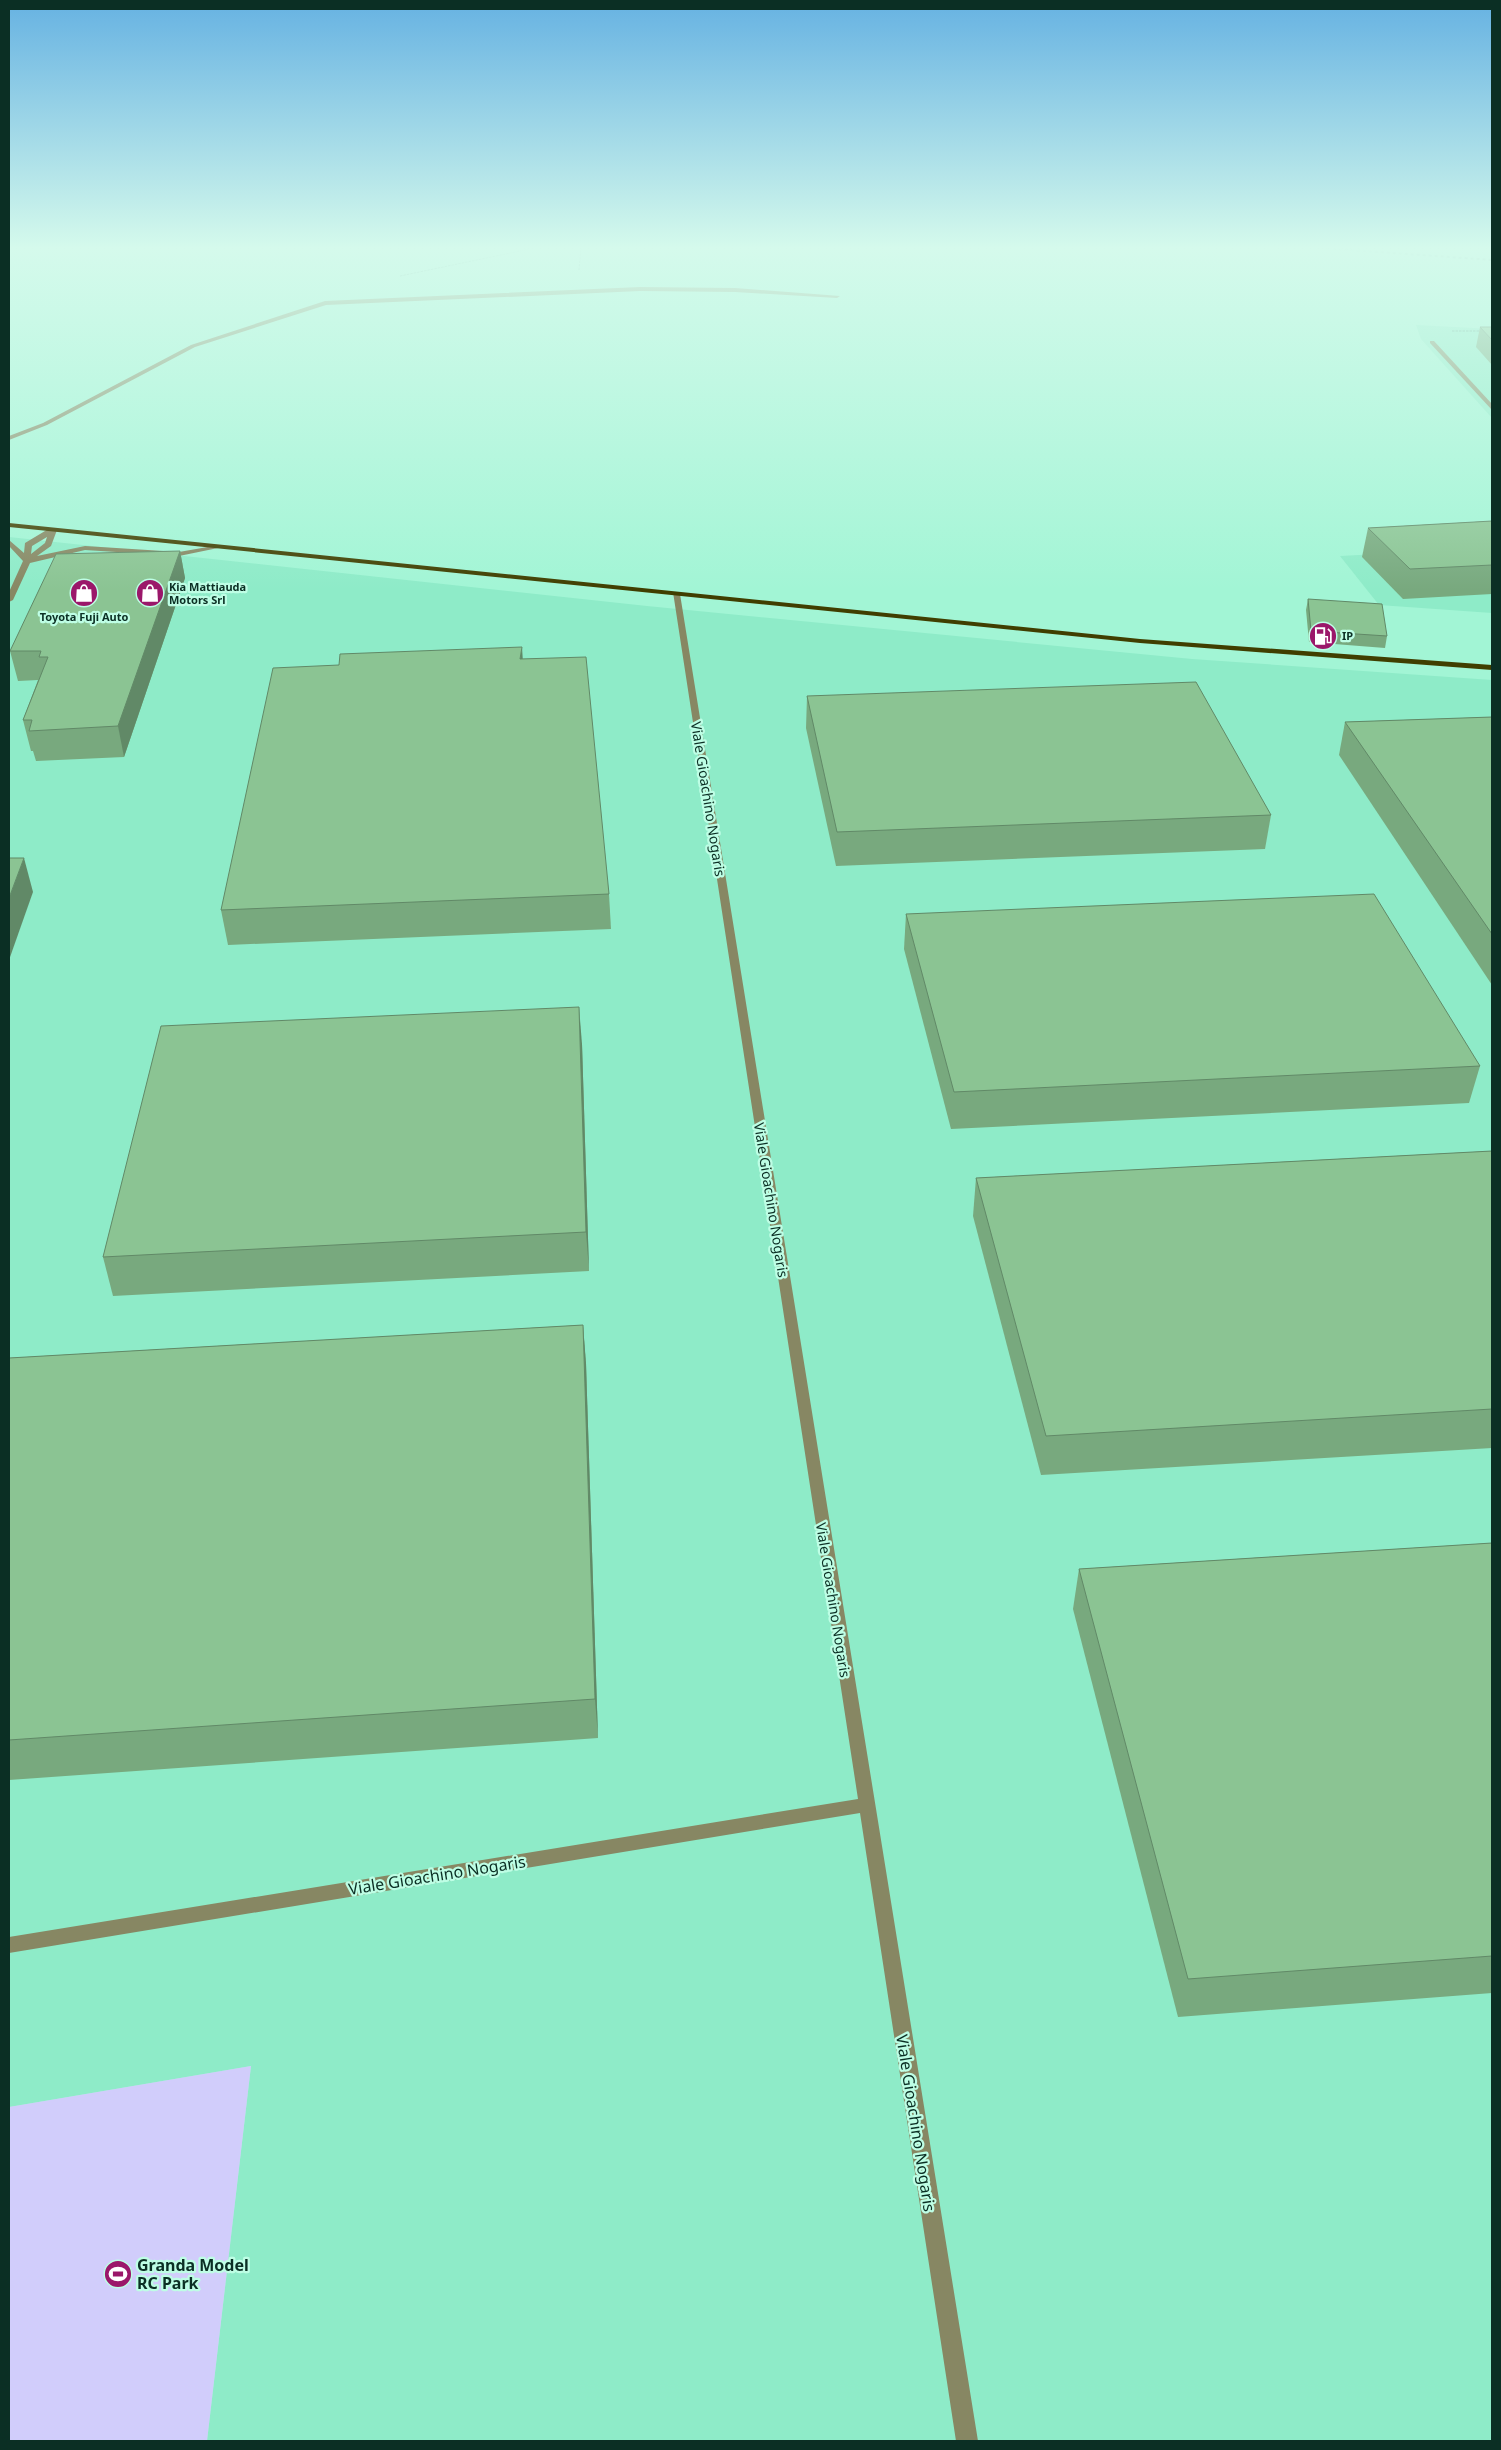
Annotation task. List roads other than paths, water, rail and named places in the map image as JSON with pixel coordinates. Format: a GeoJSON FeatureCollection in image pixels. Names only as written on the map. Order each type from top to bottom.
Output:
{"type":"FeatureCollection","features":[{"type":"Feature","properties":{"kind":"main road"},"geometry":{"type":"LineString","coordinates":[[9,525],[1140,641],[1492,668]]}},
{"type":"Feature","properties":{"kind":"street"},"geometry":{"type":"LineString","coordinates":[[9,438],[45,424],[164,361]]}},
{"type":"Feature","properties":{"kind":"street"},"geometry":{"type":"LineString","coordinates":[[1450,361],[1492,408]]}},
{"type":"Feature","properties":{"kind":"street"},"geometry":{"type":"LineString","coordinates":[[27,561],[48,544],[52,530]]}},
{"type":"Feature","properties":{"kind":"street"},"geometry":{"type":"LineString","coordinates":[[9,600],[27,561],[28,545],[52,530]]}},
{"type":"Feature","properties":{"kind":"street"},"geometry":{"type":"LineString","coordinates":[[9,542],[27,561]]}},
{"type":"Feature","properties":{"kind":"street"},"geometry":{"type":"LineString","coordinates":[[27,561],[85,548],[179,554],[219,547]]}},
{"type":"Feature","properties":{"kind":"street","name":"Viale Gioachino Nogaris"},"geometry":{"type":"LineString","coordinates":[[676,594],[967,2441]]}},
{"type":"Feature","properties":{"kind":"street","name":"Viale Gioachino Nogaris"},"geometry":{"type":"LineString","coordinates":[[9,1945],[866,1805]]}},
{"type":"Feature","properties":{"kind":"place","name":"Toyota Fuji Auto"},"geometry":{"type":"Point","coordinates":[84,593]}},
{"type":"Feature","properties":{"kind":"place","name":"Kia Mattiauda Motors Srl"},"geometry":{"type":"Point","coordinates":[150,593]}},
{"type":"Feature","properties":{"kind":"place","name":"IP"},"geometry":{"type":"Point","coordinates":[1323,636]}},
{"type":"Feature","properties":{"kind":"place","name":"Granda Model RC Park"},"geometry":{"type":"Point","coordinates":[118,2274]}}]}
